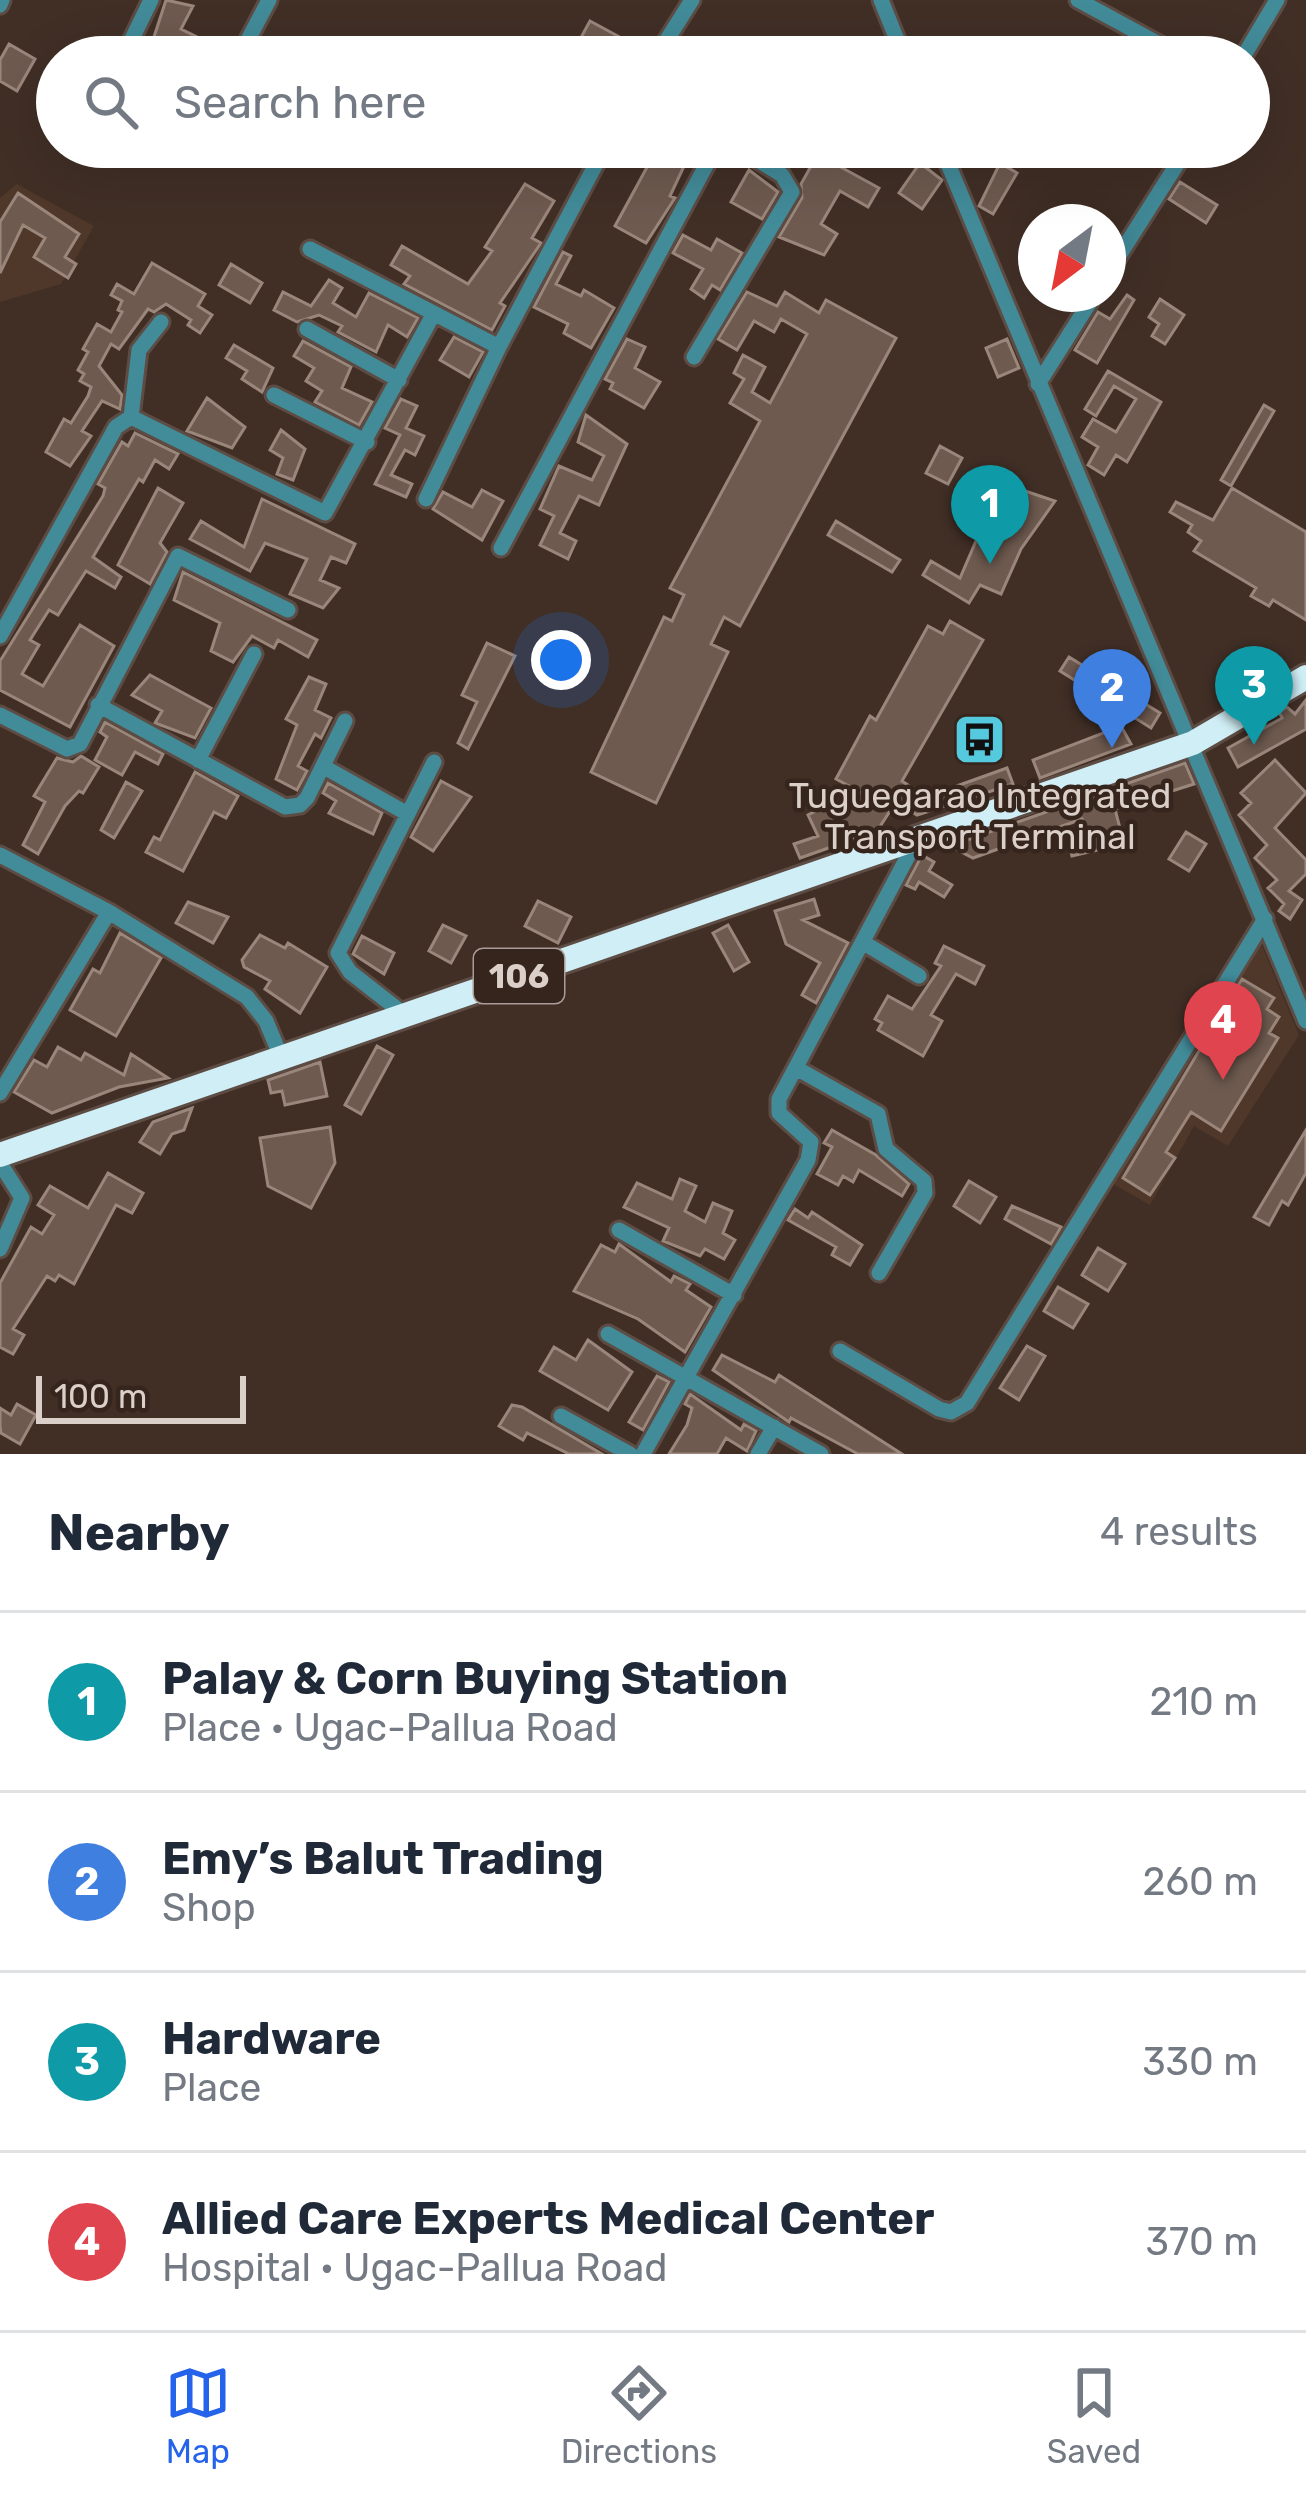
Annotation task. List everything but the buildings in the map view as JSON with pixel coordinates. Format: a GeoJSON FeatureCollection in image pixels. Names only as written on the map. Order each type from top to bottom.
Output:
{"type":"FeatureCollection","features":[{"type":"Feature","properties":{"kind":"highway","name":"106"},"geometry":{"type":"LineString","coordinates":[[0,1159],[281,1057],[1193,743],[1306,677]]}},
{"type":"Feature","properties":{"kind":"street"},"geometry":{"type":"LineString","coordinates":[[133,36],[151,0]]}},
{"type":"Feature","properties":{"kind":"street"},"geometry":{"type":"LineString","coordinates":[[250,36],[269,0]]}},
{"type":"Feature","properties":{"kind":"street"},"geometry":{"type":"LineString","coordinates":[[669,36],[692,0]]}},
{"type":"Feature","properties":{"kind":"street"},"geometry":{"type":"LineString","coordinates":[[881,0],[896,36]]}},
{"type":"Feature","properties":{"kind":"street"},"geometry":{"type":"LineString","coordinates":[[1078,0],[1144,36]]}},
{"type":"Feature","properties":{"kind":"street"},"geometry":{"type":"LineString","coordinates":[[1256,36],[1277,0]]}},
{"type":"Feature","properties":{"kind":"street"},"geometry":{"type":"LineString","coordinates":[[426,500],[594,168]]}},
{"type":"Feature","properties":{"kind":"street"},"geometry":{"type":"LineString","coordinates":[[501,548],[705,168]]}},
{"type":"Feature","properties":{"kind":"street"},"geometry":{"type":"LineString","coordinates":[[694,357],[792,192],[782,175],[771,168]]}},
{"type":"Feature","properties":{"kind":"street"},"geometry":{"type":"LineString","coordinates":[[950,168],[1306,1021]]}},
{"type":"Feature","properties":{"kind":"street"},"geometry":{"type":"LineString","coordinates":[[1126,245],[1176,168]]}},
{"type":"Feature","properties":{"kind":"street"},"geometry":{"type":"LineString","coordinates":[[310,249],[500,347]]}},
{"type":"Feature","properties":{"kind":"street"},"geometry":{"type":"LineString","coordinates":[[1038,384],[1084,312]]}},
{"type":"Feature","properties":{"kind":"street"},"geometry":{"type":"LineString","coordinates":[[131,417],[325,513],[433,315]]}},
{"type":"Feature","properties":{"kind":"street"},"geometry":{"type":"LineString","coordinates":[[0,636],[116,427],[131,417],[139,350],[161,322]]}},
{"type":"Feature","properties":{"kind":"street"},"geometry":{"type":"LineString","coordinates":[[308,329],[399,380]]}},
{"type":"Feature","properties":{"kind":"street"},"geometry":{"type":"LineString","coordinates":[[274,395],[367,442]]}},
{"type":"Feature","properties":{"kind":"street"},"geometry":{"type":"LineString","coordinates":[[0,715],[67,749],[80,744],[178,556],[288,610]]}},
{"type":"Feature","properties":{"kind":"street"},"geometry":{"type":"LineString","coordinates":[[198,760],[254,654]]}},
{"type":"Feature","properties":{"kind":"street"},"geometry":{"type":"LineString","coordinates":[[98,705],[285,807],[300,806],[345,721]]}},
{"type":"Feature","properties":{"kind":"street"},"geometry":{"type":"LineString","coordinates":[[404,1015],[340,963],[338,952],[434,762]]}},
{"type":"Feature","properties":{"kind":"street"},"geometry":{"type":"LineString","coordinates":[[323,767],[406,813]]}},
{"type":"Feature","properties":{"kind":"street"},"geometry":{"type":"LineString","coordinates":[[643,1454],[811,1152],[806,1134],[777,1106],[916,841]]}},
{"type":"Feature","properties":{"kind":"street"},"geometry":{"type":"LineString","coordinates":[[0,855],[109,912],[247,997],[266,1021],[281,1057]]}},
{"type":"Feature","properties":{"kind":"street"},"geometry":{"type":"LineString","coordinates":[[0,1094],[109,912]]}},
{"type":"Feature","properties":{"kind":"street"},"geometry":{"type":"LineString","coordinates":[[840,1352],[939,1409],[951,1412],[967,1403],[1265,920]]}},
{"type":"Feature","properties":{"kind":"street"},"geometry":{"type":"LineString","coordinates":[[864,944],[919,976]]}},
{"type":"Feature","properties":{"kind":"street"},"geometry":{"type":"LineString","coordinates":[[796,1069],[878,1114],[886,1149],[924,1181],[925,1193],[879,1273]]}},
{"type":"Feature","properties":{"kind":"street"},"geometry":{"type":"LineString","coordinates":[[0,1159],[22,1198],[0,1249]]}},
{"type":"Feature","properties":{"kind":"street"},"geometry":{"type":"LineString","coordinates":[[619,1230],[734,1295]]}},
{"type":"Feature","properties":{"kind":"street"},"geometry":{"type":"LineString","coordinates":[[608,1334],[821,1454]]}},
{"type":"Feature","properties":{"kind":"street"},"geometry":{"type":"LineString","coordinates":[[561,1416],[630,1454]]}},
{"type":"Feature","properties":{"kind":"street"},"geometry":{"type":"LineString","coordinates":[[758,1454],[774,1426]]}},
{"type":"Feature","properties":{"kind":"shaded area"},"geometry":{"type":"Polygon","coordinates":[[[17,184],[94,226],[61,284],[0,302],[0,198],[17,184]]]}},
{"type":"Feature","properties":{"kind":"shaded area"},"geometry":{"type":"Polygon","coordinates":[[[1260,941],[1299,1035],[1228,1146],[1194,1126],[1150,1205],[1113,1184],[1260,941]]]}},
{"type":"Feature","properties":{"kind":"place","name":"Palay & Corn Buying Station"},"geometry":{"type":"Point","coordinates":[990,564]}},
{"type":"Feature","properties":{"kind":"place","name":"Tuguegarao Integrated Transport Terminal"},"geometry":{"type":"Point","coordinates":[980,739]}},
{"type":"Feature","properties":{"kind":"place","name":"Hardware"},"geometry":{"type":"Point","coordinates":[1254,745]}},
{"type":"Feature","properties":{"kind":"place","name":"Emy’s Balut Trading"},"geometry":{"type":"Point","coordinates":[1112,748]}},
{"type":"Feature","properties":{"kind":"place","name":"Allied Care Experts Medical Center"},"geometry":{"type":"Point","coordinates":[1223,1080]}}]}
